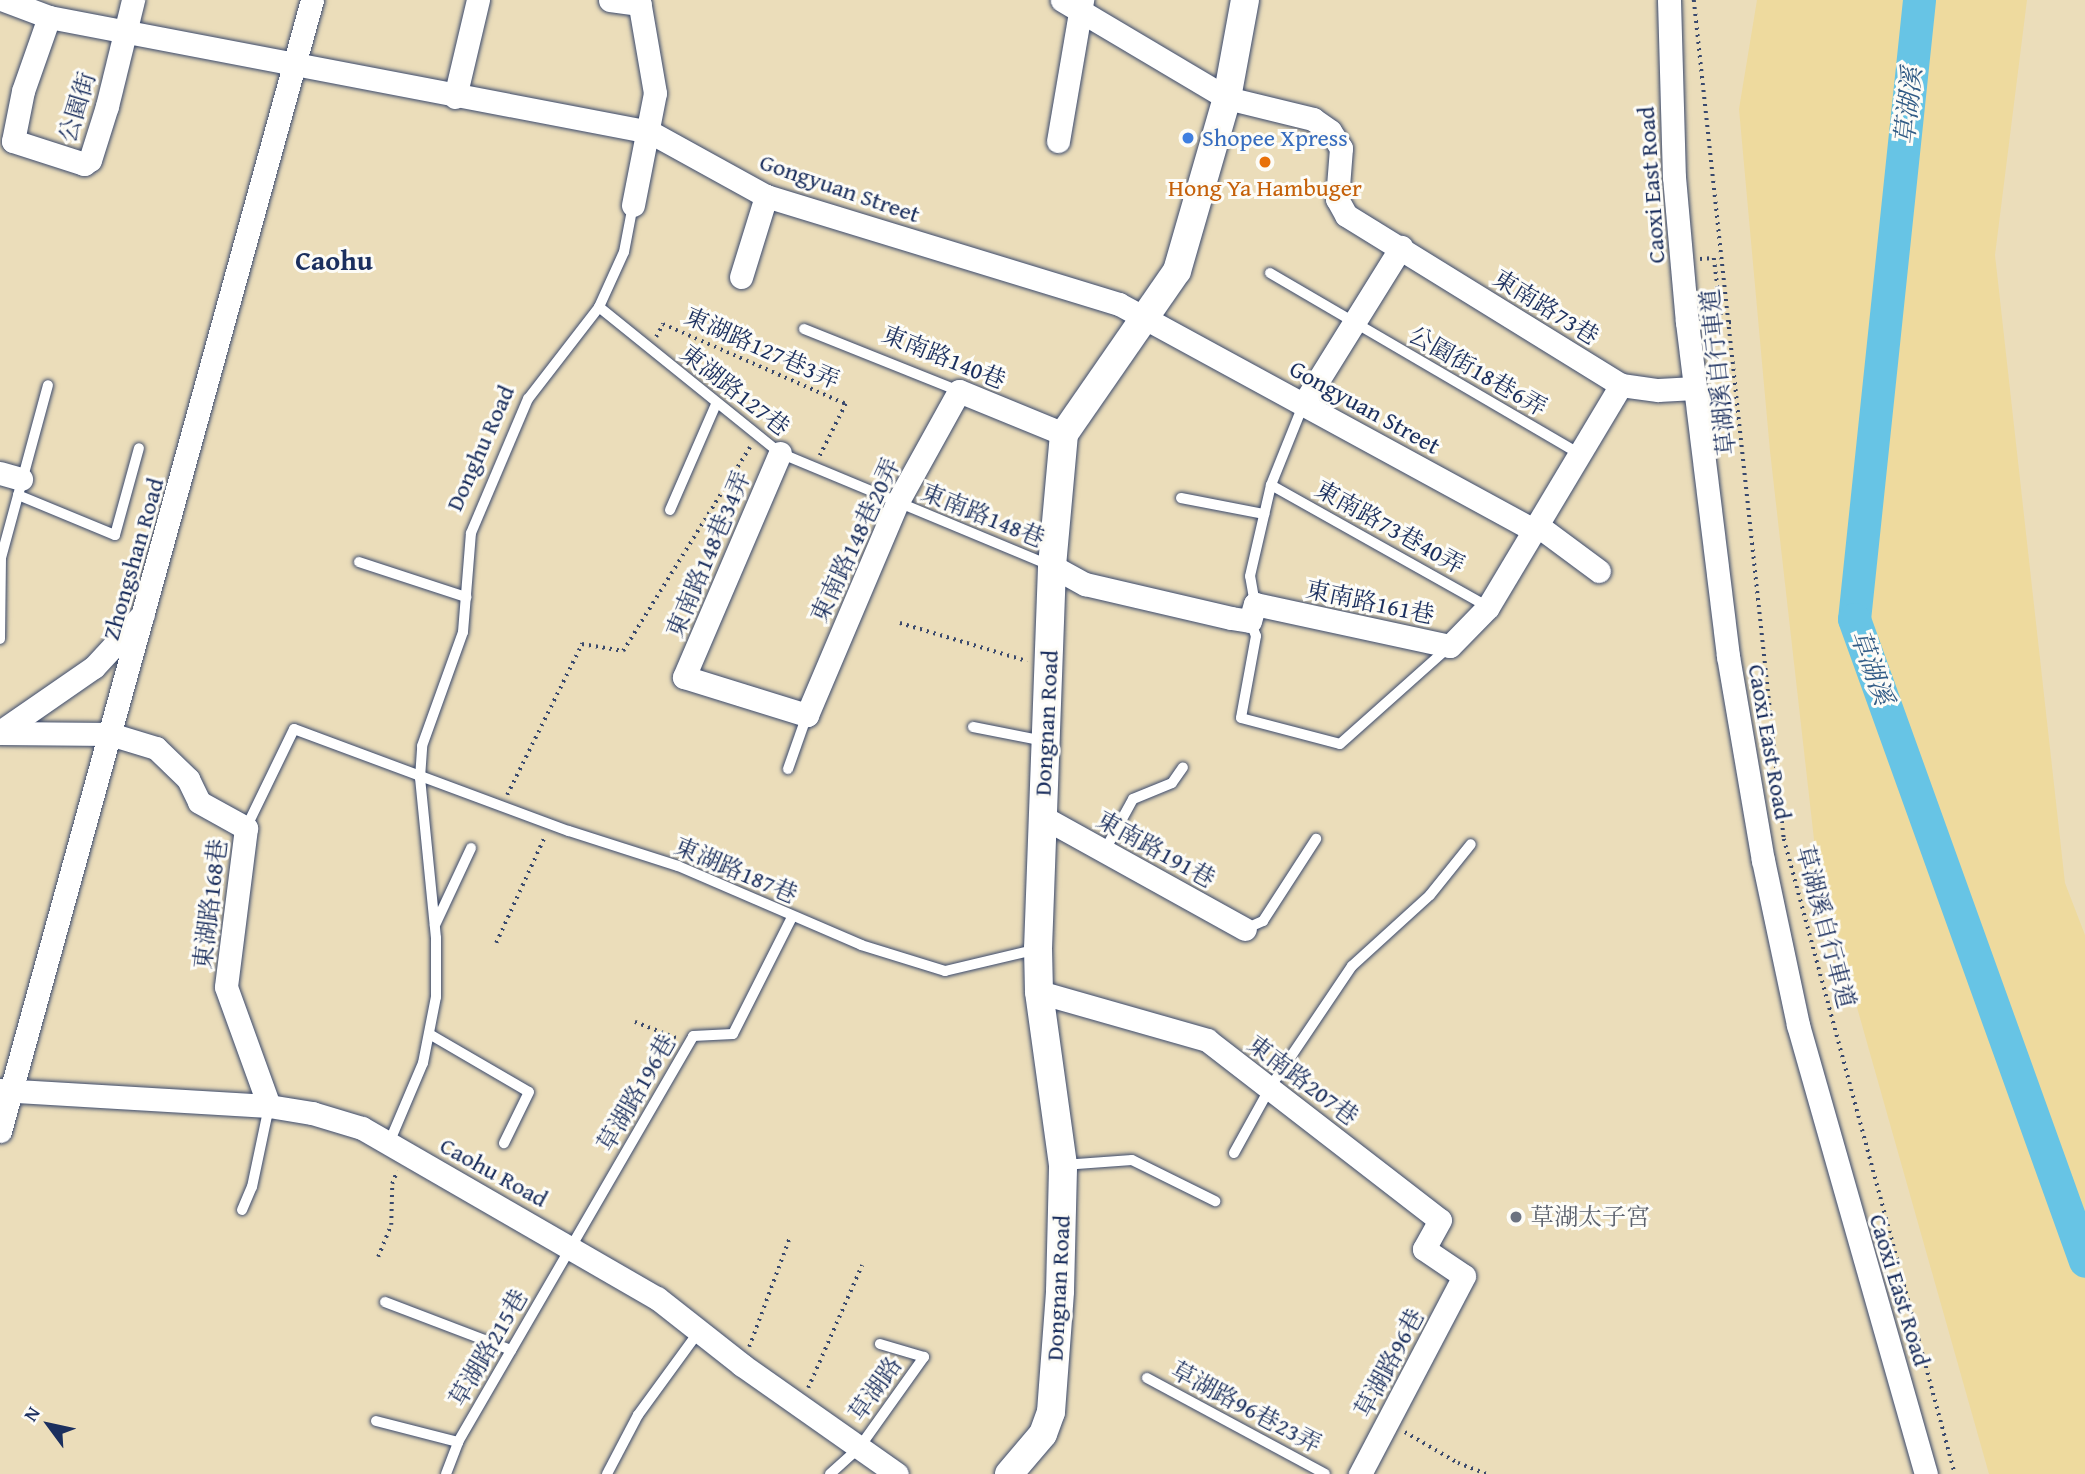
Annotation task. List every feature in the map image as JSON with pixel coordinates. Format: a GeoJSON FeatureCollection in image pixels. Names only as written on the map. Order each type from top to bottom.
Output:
{"type":"FeatureCollection","features":[{"type":"Feature","properties":{"kind":"street","name":"Gongyuan Street"},"geometry":{"type":"LineString","coordinates":[[4,0],[48,17],[127,29],[455,97],[650,132],[766,196],[1119,304],[1536,528],[1599,571]]}},
{"type":"Feature","properties":{"kind":"street"},"geometry":{"type":"LineString","coordinates":[[127,29],[133,0]]}},
{"type":"Feature","properties":{"kind":"street","name":"Zhongshan Road"},"geometry":{"type":"LineString","coordinates":[[0,1131],[6,1090],[147,609],[312,0]]}},
{"type":"Feature","properties":{"kind":"street"},"geometry":{"type":"LineString","coordinates":[[455,97],[478,0]]}},
{"type":"Feature","properties":{"kind":"street"},"geometry":{"type":"LineString","coordinates":[[610,0],[639,2]]}},
{"type":"Feature","properties":{"kind":"street"},"geometry":{"type":"LineString","coordinates":[[1064,434],[1148,318],[1177,271],[1227,98],[1245,0]]}},
{"type":"Feature","properties":{"kind":"street","name":"Caoxi East Road"},"geometry":{"type":"LineString","coordinates":[[1669,0],[1674,177],[1695,388],[1728,656],[1798,1025],[1926,1474]]}},
{"type":"Feature","properties":{"kind":"street","name":"Donghu Road"},"geometry":{"type":"LineString","coordinates":[[633,205],[650,132],[655,93],[639,2]]}},
{"type":"Feature","properties":{"kind":"street"},"geometry":{"type":"LineString","coordinates":[[1058,141],[1075,4]]}},
{"type":"Feature","properties":{"kind":"street","name":"東南路73巷"},"geometry":{"type":"LineString","coordinates":[[1075,4],[1227,98],[1313,119],[1330,131],[1341,148],[1336,199],[1346,215],[1621,384]]}},
{"type":"Feature","properties":{"kind":"street","name":"公園街"},"geometry":{"type":"LineString","coordinates":[[48,17],[23,91],[13,141],[83,164],[90,160],[127,29]]}},
{"type":"Feature","properties":{"kind":"street"},"geometry":{"type":"LineString","coordinates":[[741,277],[766,196]]}},
{"type":"Feature","properties":{"kind":"street"},"geometry":{"type":"LineString","coordinates":[[1304,403],[1401,247]]}},
{"type":"Feature","properties":{"kind":"street"},"geometry":{"type":"LineString","coordinates":[[1450,646],[1488,607],[1621,384],[1658,390],[1695,388]]}},
{"type":"Feature","properties":{"kind":"street","name":"東南路140巷"},"geometry":{"type":"LineString","coordinates":[[959,391],[1064,434]]}},
{"type":"Feature","properties":{"kind":"street","name":"東南路148巷20弄"},"geometry":{"type":"LineString","coordinates":[[807,715],[897,503],[959,391]]}},
{"type":"Feature","properties":{"kind":"street","name":"Dongnan Road"},"geometry":{"type":"LineString","coordinates":[[1009,1474],[1043,1434],[1051,1412],[1063,1165],[1039,992],[1038,948],[1052,566],[1064,434]]}},
{"type":"Feature","properties":{"kind":"street","name":"東南路148巷34弄"},"geometry":{"type":"LineString","coordinates":[[780,453],[684,677],[807,715]]}},
{"type":"Feature","properties":{"kind":"street","name":"東南路161巷"},"geometry":{"type":"LineString","coordinates":[[1052,566],[1085,584],[1450,646]]}},
{"type":"Feature","properties":{"kind":"street"},"geometry":{"type":"LineString","coordinates":[[0,732],[94,667],[147,609]]}},
{"type":"Feature","properties":{"kind":"street","name":"東湖路168巷"},"geometry":{"type":"LineString","coordinates":[[0,732],[110,734],[156,748],[188,779],[199,802],[246,828],[226,987],[269,1107]]}},
{"type":"Feature","properties":{"kind":"street","name":"東南路191巷"},"geometry":{"type":"LineString","coordinates":[[1041,816],[1245,929]]}},
{"type":"Feature","properties":{"kind":"street","name":"東南路207巷"},"geometry":{"type":"LineString","coordinates":[[1039,992],[1207,1040],[1271,1086],[1440,1220],[1424,1249],[1464,1276]]}},
{"type":"Feature","properties":{"kind":"street","name":"Caohu Road"},"geometry":{"type":"LineString","coordinates":[[6,1090],[269,1107],[337,1121],[397,1148],[573,1246],[657,1298],[742,1365],[897,1474]]}},
{"type":"Feature","properties":{"kind":"street","name":"草湖路96巷"},"geometry":{"type":"LineString","coordinates":[[1360,1474],[1464,1276]]}},
{"type":"Feature","properties":{"kind":"lane","name":"Donghu Road"},"geometry":{"type":"LineString","coordinates":[[397,1148],[431,1035],[436,997],[435,925],[420,778],[429,718],[463,632],[471,533],[528,399],[598,307],[624,252],[633,205]]}},
{"type":"Feature","properties":{"kind":"lane","name":"公園街18巷6弄"},"geometry":{"type":"LineString","coordinates":[[1270,273],[1580,454]]}},
{"type":"Feature","properties":{"kind":"lane","name":"東湖路127巷"},"geometry":{"type":"LineString","coordinates":[[598,307],[756,437],[780,453],[897,503]]}},
{"type":"Feature","properties":{"kind":"lane","name":"東南路140巷"},"geometry":{"type":"LineString","coordinates":[[804,329],[959,391]]}},
{"type":"Feature","properties":{"kind":"lane"},"geometry":{"type":"LineString","coordinates":[[0,639],[1,558],[13,482],[48,385]]}},
{"type":"Feature","properties":{"kind":"lane"},"geometry":{"type":"LineString","coordinates":[[1253,612],[1250,576],[1271,485],[1304,403]]}},
{"type":"Feature","properties":{"kind":"lane"},"geometry":{"type":"LineString","coordinates":[[670,510],[716,404]]}},
{"type":"Feature","properties":{"kind":"lane"},"geometry":{"type":"LineString","coordinates":[[13,482],[114,535],[139,448]]}},
{"type":"Feature","properties":{"kind":"lane","name":"東南路73巷40弄"},"geometry":{"type":"LineString","coordinates":[[1271,485],[1488,607]]}},
{"type":"Feature","properties":{"kind":"lane"},"geometry":{"type":"LineString","coordinates":[[1181,498],[1264,514]]}},
{"type":"Feature","properties":{"kind":"lane","name":"東南路148巷"},"geometry":{"type":"LineString","coordinates":[[897,503],[1052,566]]}},
{"type":"Feature","properties":{"kind":"lane"},"geometry":{"type":"LineString","coordinates":[[359,562],[466,597]]}},
{"type":"Feature","properties":{"kind":"lane","name":"東南路161巷"},"geometry":{"type":"LineString","coordinates":[[1253,612],[1256,636],[1241,718],[1340,744],[1450,646]]}},
{"type":"Feature","properties":{"kind":"lane","name":"東南路148巷20弄"},"geometry":{"type":"LineString","coordinates":[[788,769],[807,715]]}},
{"type":"Feature","properties":{"kind":"lane"},"geometry":{"type":"LineString","coordinates":[[973,727],[1044,741]]}},
{"type":"Feature","properties":{"kind":"lane","name":"東湖路168巷"},"geometry":{"type":"LineString","coordinates":[[246,828],[294,729],[420,778]]}},
{"type":"Feature","properties":{"kind":"lane"},"geometry":{"type":"LineString","coordinates":[[1105,850],[1133,799],[1172,783],[1183,768]]}},
{"type":"Feature","properties":{"kind":"lane","name":"東湖路187巷"},"geometry":{"type":"LineString","coordinates":[[420,778],[503,804],[550,823],[678,866],[792,917],[945,971],[1038,948]]}},
{"type":"Feature","properties":{"kind":"lane"},"geometry":{"type":"LineString","coordinates":[[1245,929],[1263,921],[1316,839]]}},
{"type":"Feature","properties":{"kind":"lane"},"geometry":{"type":"LineString","coordinates":[[1234,1153],[1271,1086],[1352,966],[1430,895],[1471,844]]}},
{"type":"Feature","properties":{"kind":"lane"},"geometry":{"type":"LineString","coordinates":[[435,925],[471,848]]}},
{"type":"Feature","properties":{"kind":"lane","name":"草湖路196巷"},"geometry":{"type":"LineString","coordinates":[[573,1246],[693,1036],[733,1034],[792,917]]}},
{"type":"Feature","properties":{"kind":"lane"},"geometry":{"type":"LineString","coordinates":[[431,1035],[529,1092],[504,1143]]}},
{"type":"Feature","properties":{"kind":"lane"},"geometry":{"type":"LineString","coordinates":[[242,1210],[253,1186],[269,1107]]}},
{"type":"Feature","properties":{"kind":"lane"},"geometry":{"type":"LineString","coordinates":[[1063,1165],[1132,1160],[1215,1201]]}},
{"type":"Feature","properties":{"kind":"lane","name":"草湖路215巷"},"geometry":{"type":"LineString","coordinates":[[446,1474],[458,1442],[573,1246]]}},
{"type":"Feature","properties":{"kind":"lane"},"geometry":{"type":"LineString","coordinates":[[385,1302],[511,1350]]}},
{"type":"Feature","properties":{"kind":"lane"},"geometry":{"type":"LineString","coordinates":[[607,1474],[638,1415],[700,1330]]}},
{"type":"Feature","properties":{"kind":"lane","name":"草湖路"},"geometry":{"type":"LineString","coordinates":[[859,1448],[924,1357],[880,1344]]}},
{"type":"Feature","properties":{"kind":"lane","name":"草湖路96巷23弄"},"geometry":{"type":"LineString","coordinates":[[1147,1378],[1325,1474]]}},
{"type":"Feature","properties":{"kind":"lane"},"geometry":{"type":"LineString","coordinates":[[376,1421],[458,1442]]}},
{"type":"Feature","properties":{"kind":"lane"},"geometry":{"type":"LineString","coordinates":[[830,1474],[859,1448]]}},
{"type":"Feature","properties":{"kind":"path","name":"草湖溪自行車道"},"geometry":{"type":"LineString","coordinates":[[1694,0],[1731,322],[1784,839],[1955,1474]]}},
{"type":"Feature","properties":{"kind":"path"},"geometry":{"type":"LineString","coordinates":[[1695,260],[1714,258],[1722,323],[1731,322]]}},
{"type":"Feature","properties":{"kind":"path","name":"東湖路127巷3弄"},"geometry":{"type":"LineString","coordinates":[[650,349],[663,324],[846,404],[815,467]]}},
{"type":"Feature","properties":{"kind":"path"},"geometry":{"type":"LineString","coordinates":[[503,804],[582,644],[623,651],[756,437]]}},
{"type":"Feature","properties":{"kind":"path"},"geometry":{"type":"LineString","coordinates":[[900,622],[1049,668]]}},
{"type":"Feature","properties":{"kind":"path"},"geometry":{"type":"LineString","coordinates":[[496,943],[550,823]]}},
{"type":"Feature","properties":{"kind":"path"},"geometry":{"type":"LineString","coordinates":[[635,1022],[689,1043]]}},
{"type":"Feature","properties":{"kind":"path"},"geometry":{"type":"LineString","coordinates":[[378,1257],[391,1225],[392,1184],[397,1148]]}},
{"type":"Feature","properties":{"kind":"path"},"geometry":{"type":"LineString","coordinates":[[742,1365],[790,1237]]}},
{"type":"Feature","properties":{"kind":"path"},"geometry":{"type":"LineString","coordinates":[[800,1406],[862,1265]]}},
{"type":"Feature","properties":{"kind":"path"},"geometry":{"type":"LineString","coordinates":[[1388,1422],[1448,1458],[1487,1474]]}},
{"type":"Feature","properties":{"kind":"sand"},"geometry":{"type":"Polygon","coordinates":[[[1757,0],[2027,0],[1995,255],[2065,883],[2085,935],[2085,1474],[1989,1474],[1817,866],[1770,451],[1739,109],[1757,0]]]}},
{"type":"Feature","properties":{"kind":"waterway","name":"草湖溪"},"geometry":{"type":"LineString","coordinates":[[1919,0],[1854,619],[2085,1261]]}},
{"type":"Feature","properties":{"kind":"place","name":"Shopee Xpress"},"geometry":{"type":"Point","coordinates":[1188,138]}},
{"type":"Feature","properties":{"kind":"place","name":"Hong Ya Hambuger"},"geometry":{"type":"Point","coordinates":[1265,162]}},
{"type":"Feature","properties":{"kind":"place","name":"草湖太子宮"},"geometry":{"type":"Point","coordinates":[1516,1217]}},
{"type":"Feature","properties":{"kind":"district","name":"Caohu"},"geometry":{"type":"Point","coordinates":[334,260]}}]}
